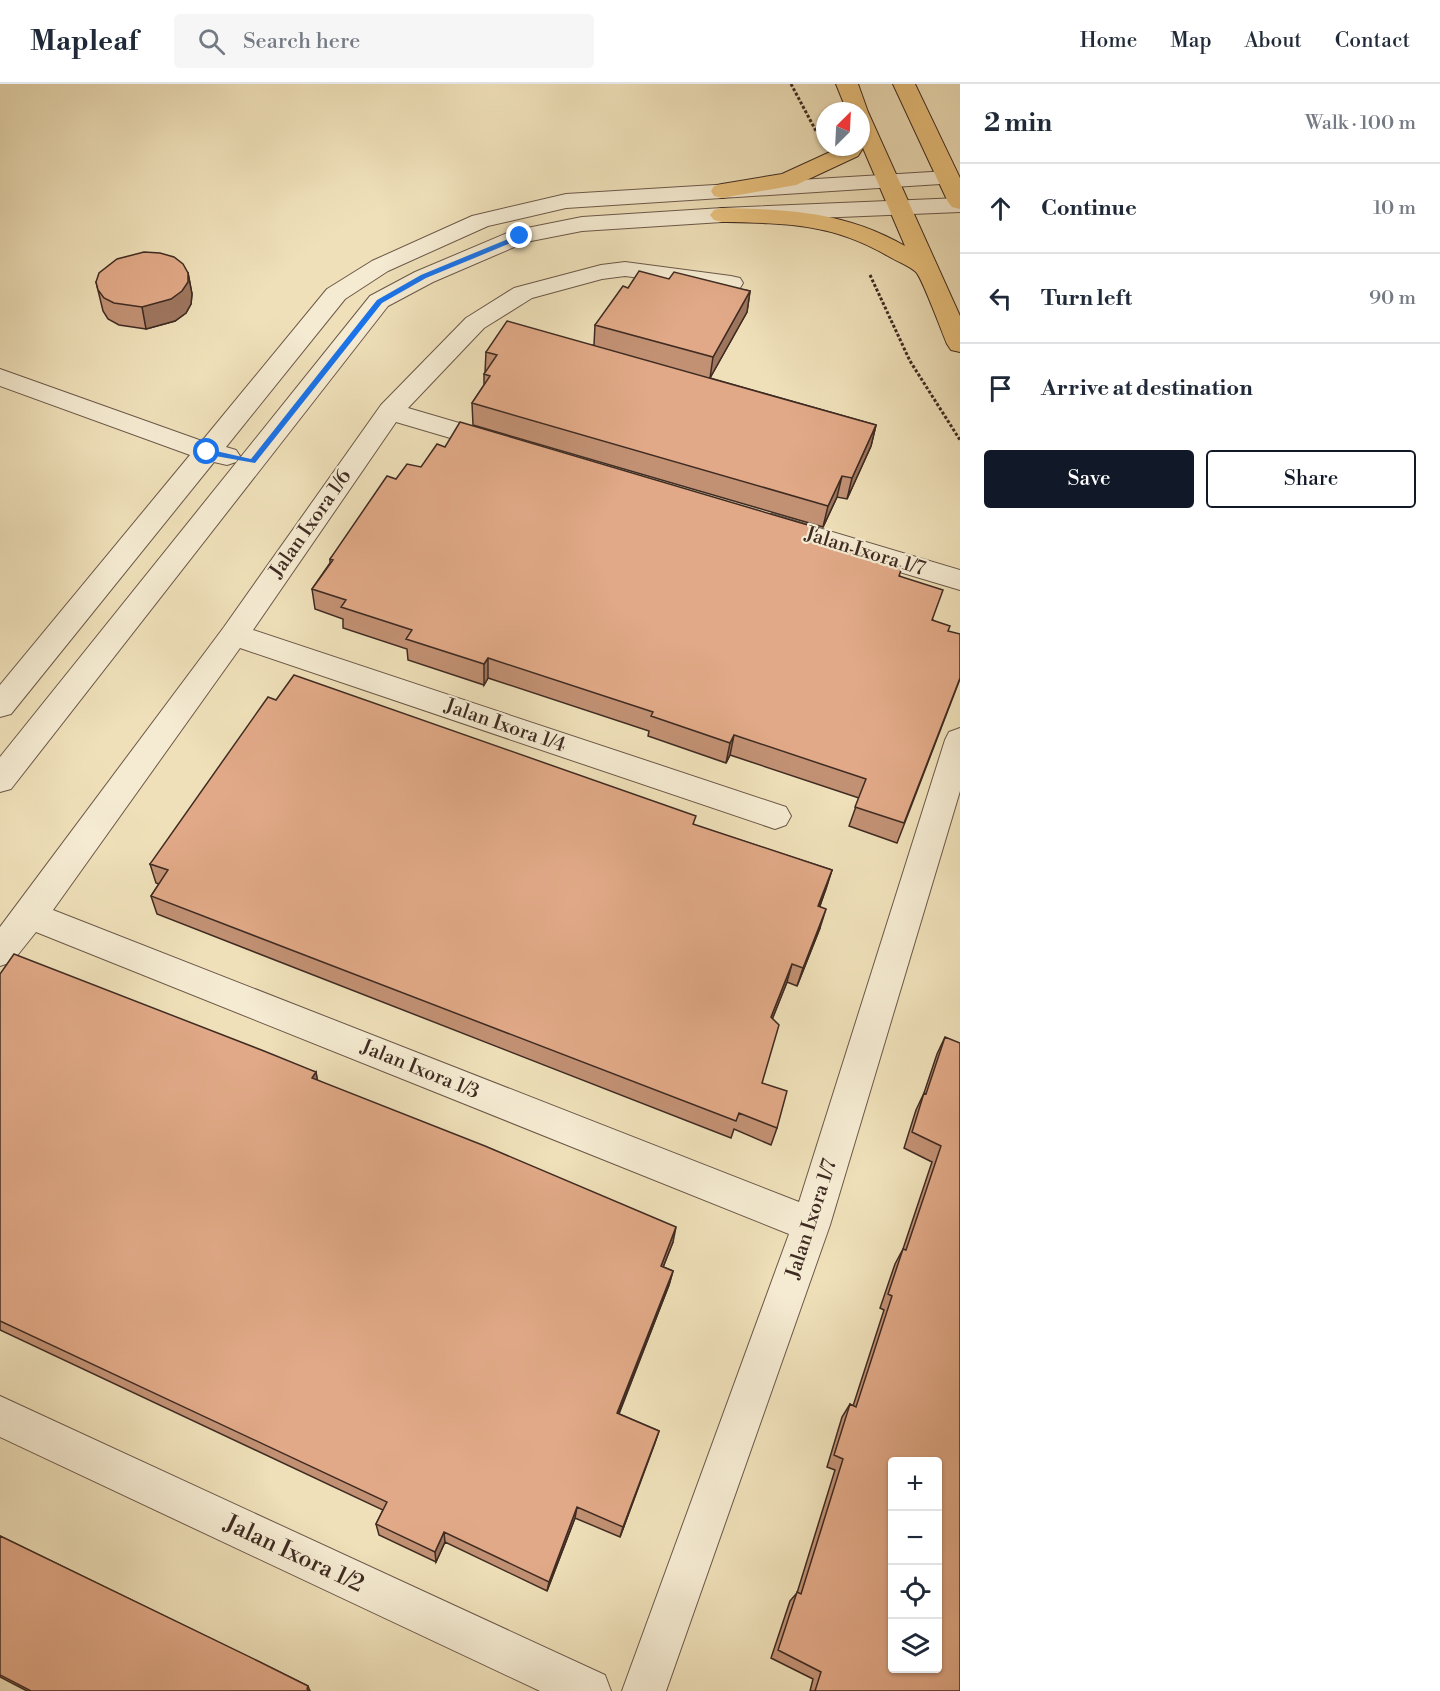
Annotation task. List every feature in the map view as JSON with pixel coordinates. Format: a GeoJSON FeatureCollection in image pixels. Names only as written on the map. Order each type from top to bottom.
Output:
{"type":"FeatureCollection","features":[{"type":"Feature","properties":{"kind":"main road"},"geometry":{"type":"LineString","coordinates":[[847,84],[854,102]]}},
{"type":"Feature","properties":{"kind":"main road"},"geometry":{"type":"LineString","coordinates":[[904,84],[960,203]]}},
{"type":"Feature","properties":{"kind":"main road"},"geometry":{"type":"LineString","coordinates":[[870,140],[960,344]]}},
{"type":"Feature","properties":{"kind":"main road"},"geometry":{"type":"LineString","coordinates":[[722,203],[788,180],[839,156]]}},
{"type":"Feature","properties":{"kind":"main road"},"geometry":{"type":"LineString","coordinates":[[722,203],[856,230],[928,269]]}},
{"type":"Feature","properties":{"kind":"street"},"geometry":{"type":"LineString","coordinates":[[0,780],[379,301],[424,277],[520,236],[582,224],[722,203],[889,181],[948,177]]}},
{"type":"Feature","properties":{"kind":"street"},"geometry":{"type":"LineString","coordinates":[[566,201],[582,224]]}},
{"type":"Feature","properties":{"kind":"street"},"geometry":{"type":"LineString","coordinates":[[0,706],[336,294],[380,266],[480,221],[566,201],[900,207],[960,203]]}},
{"type":"Feature","properties":{"kind":"street","name":"Jalan Ixora 1/6"},"geometry":{"type":"LineString","coordinates":[[0,952],[30,915],[234,635],[390,411],[475,323],[523,293],[601,272],[625,269],[731,283]]}},
{"type":"Feature","properties":{"kind":"street"},"geometry":{"type":"LineString","coordinates":[[475,323],[509,332]]}},
{"type":"Feature","properties":{"kind":"street"},"geometry":{"type":"LineString","coordinates":[[0,377],[207,452],[252,462]]}},
{"type":"Feature","properties":{"kind":"street"},"geometry":{"type":"LineString","coordinates":[[390,411],[527,451]]}},
{"type":"Feature","properties":{"kind":"street","name":"Jalan Ixora 1/7"},"geometry":{"type":"LineString","coordinates":[[743,516],[960,580]]}},
{"type":"Feature","properties":{"kind":"street","name":"Jalan Ixora 1/4"},"geometry":{"type":"LineString","coordinates":[[234,635],[775,816]]}},
{"type":"Feature","properties":{"kind":"street","name":"Jalan Ixora 1/7"},"geometry":{"type":"LineString","coordinates":[[644,1691],[812,1225],[960,740]]}},
{"type":"Feature","properties":{"kind":"street","name":"Jalan Ixora 1/3"},"geometry":{"type":"LineString","coordinates":[[30,915],[812,1225]]}},
{"type":"Feature","properties":{"kind":"street","name":"Jalan Ixora 1/2"},"geometry":{"type":"LineString","coordinates":[[0,1416],[589,1691]]}},
{"type":"Feature","properties":{"kind":"path"},"geometry":{"type":"LineString","coordinates":[[791,84],[822,141],[810,170]]}},
{"type":"Feature","properties":{"kind":"path"},"geometry":{"type":"LineString","coordinates":[[830,223],[835,244],[865,266],[910,361],[960,440]]}},
{"type":"Feature","properties":{"kind":"building"},"geometry":{"type":"Polygon","coordinates":[[[144,252],[174,257],[183,264],[188,273],[188,282],[182,291],[171,299],[142,307],[114,303],[104,298],[96,282],[99,273],[117,259],[144,252]]]}},
{"type":"Feature","properties":{"kind":"building"},"geometry":{"type":"Polygon","coordinates":[[[639,271],[669,279],[674,272],[750,291],[713,357],[595,325],[623,286],[628,288],[639,271]]]}},
{"type":"Feature","properties":{"kind":"building"},"geometry":{"type":"Polygon","coordinates":[[[507,321],[876,425],[852,478],[842,476],[828,506],[472,403],[490,376],[484,374],[497,355],[486,352],[507,321]]]}},
{"type":"Feature","properties":{"kind":"building"},"geometry":{"type":"Polygon","coordinates":[[[460,422],[818,528],[813,538],[902,567],[899,576],[943,590],[932,620],[950,626],[948,631],[960,634],[960,678],[904,823],[855,807],[866,779],[734,735],[730,743],[651,716],[653,712],[488,658],[484,664],[406,639],[412,630],[341,607],[346,600],[312,589],[387,476],[396,479],[407,464],[421,467],[437,444],[445,447],[460,422]]]}},
{"type":"Feature","properties":{"kind":"building"},"geometry":{"type":"Polygon","coordinates":[[[294,675],[696,816],[693,824],[832,870],[818,906],[826,909],[803,968],[792,964],[771,1017],[779,1025],[762,1083],[787,1091],[777,1128],[739,1113],[736,1121],[151,896],[168,870],[150,864],[268,697],[276,700],[294,675]]]}},
{"type":"Feature","properties":{"kind":"building"},"geometry":{"type":"Polygon","coordinates":[[[14,954],[316,1072],[312,1078],[485,1146],[676,1227],[661,1266],[673,1271],[617,1413],[659,1431],[623,1527],[577,1507],[549,1582],[444,1532],[435,1552],[376,1524],[387,1502],[0,1321],[0,974],[14,954]]]}},
{"type":"Feature","properties":{"kind":"building"},"geometry":{"type":"Polygon","coordinates":[[[945,1037],[960,1043],[960,1691],[815,1691],[821,1672],[778,1650],[797,1592],[801,1594],[843,1459],[834,1455],[850,1404],[856,1407],[892,1296],[888,1294],[903,1249],[906,1250],[941,1146],[912,1132],[924,1093],[926,1094],[945,1037]]]}},
{"type":"Feature","properties":{"kind":"building"},"geometry":{"type":"Polygon","coordinates":[[[0,1536],[308,1686],[307,1689],[310,1691],[31,1691],[0,1675],[0,1536]]]}},
{"type":"Feature","properties":{"kind":"route"},"geometry":{"type":"LineString","coordinates":[[207,452],[252,462],[379,301],[424,277],[520,236]]}}]}
